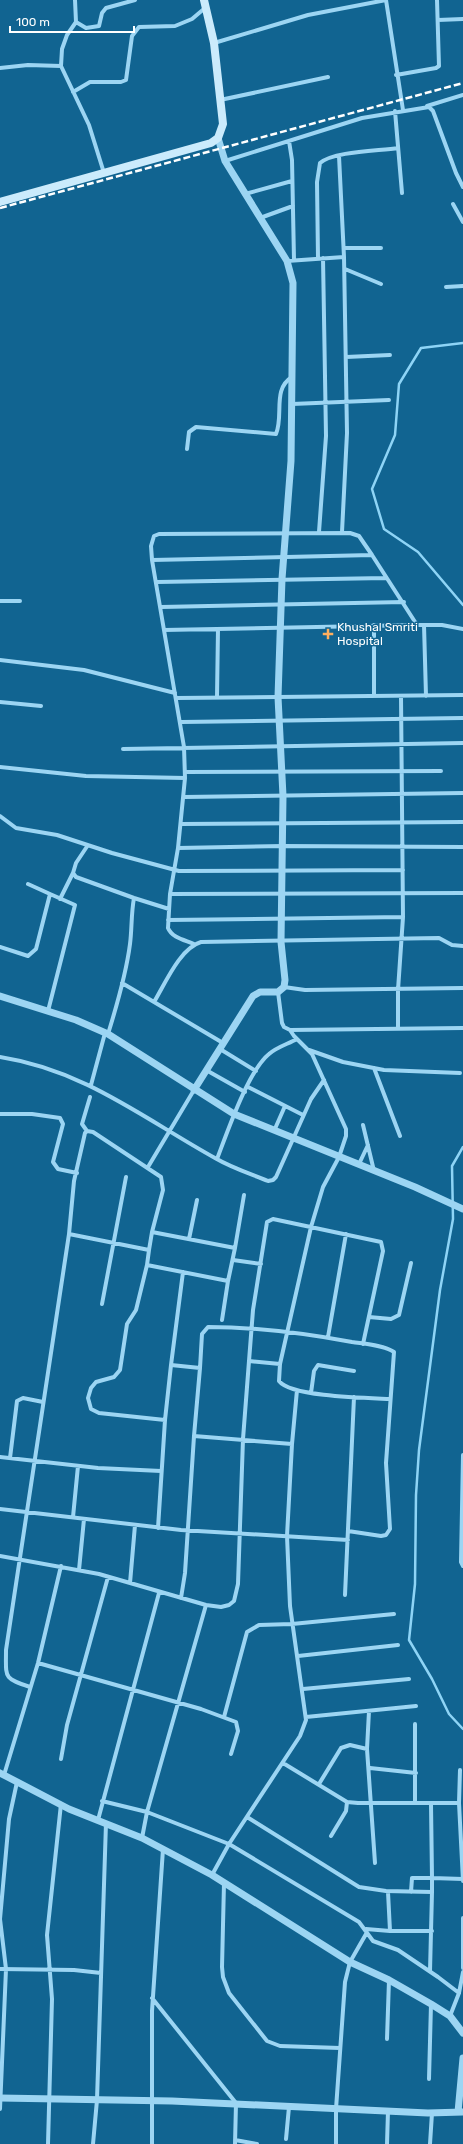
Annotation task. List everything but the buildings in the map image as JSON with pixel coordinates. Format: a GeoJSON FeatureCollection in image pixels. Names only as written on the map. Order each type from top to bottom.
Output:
{"type":"FeatureCollection","features":[{"type":"Feature","properties":{"kind":"main road"},"geometry":{"type":"LineString","coordinates":[[0,202],[219,142],[222,124],[220,100],[214,42],[205,4]]}},
{"type":"Feature","properties":{"kind":"street"},"geometry":{"type":"LineString","coordinates":[[75,0],[76,22],[67,35],[62,49],[61,66],[89,125],[104,173]]}},
{"type":"Feature","properties":{"kind":"street"},"geometry":{"type":"LineString","coordinates":[[76,22],[86,28],[99,26],[102,13],[106,8],[118,2],[135,0]]}},
{"type":"Feature","properties":{"kind":"street"},"geometry":{"type":"LineString","coordinates":[[214,42],[308,15],[386,0],[396,75],[403,110]]}},
{"type":"Feature","properties":{"kind":"street"},"geometry":{"type":"LineString","coordinates":[[396,75],[436,68],[439,66],[437,0]]}},
{"type":"Feature","properties":{"kind":"street"},"geometry":{"type":"LineString","coordinates":[[73,92],[90,82],[121,82],[126,80],[132,36],[139,27],[174,26],[192,19],[205,4]]}},
{"type":"Feature","properties":{"kind":"street"},"geometry":{"type":"LineString","coordinates":[[438,20],[463,19]]}},
{"type":"Feature","properties":{"kind":"street"},"geometry":{"type":"LineString","coordinates":[[0,68],[28,65],[61,66]]}},
{"type":"Feature","properties":{"kind":"street"},"geometry":{"type":"LineString","coordinates":[[220,100],[328,78]]}},
{"type":"Feature","properties":{"kind":"street"},"geometry":{"type":"LineString","coordinates":[[224,159],[289,141],[362,118],[424,106],[463,94]]}},
{"type":"Feature","properties":{"kind":"street"},"geometry":{"type":"LineString","coordinates":[[424,106],[431,108],[433,111],[456,173],[463,187]]}},
{"type":"Feature","properties":{"kind":"street"},"geometry":{"type":"LineString","coordinates":[[395,111],[402,193]]}},
{"type":"Feature","properties":{"kind":"street"},"geometry":{"type":"LineString","coordinates":[[148,1167],[206,1070],[253,996],[260,992],[278,992],[284,987],[285,980],[280,919],[282,894],[281,871],[283,796],[278,697],[282,579],[291,461],[293,283],[291,260],[293,206],[289,141]]}},
{"type":"Feature","properties":{"kind":"street"},"geometry":{"type":"LineString","coordinates":[[219,142],[224,159],[259,218],[291,260]]}},
{"type":"Feature","properties":{"kind":"street"},"geometry":{"type":"LineString","coordinates":[[319,532],[325,464],[326,403],[318,169],[323,160],[339,156],[398,148]]}},
{"type":"Feature","properties":{"kind":"street"},"geometry":{"type":"LineString","coordinates":[[339,156],[345,269],[347,402],[342,532]]}},
{"type":"Feature","properties":{"kind":"street"},"geometry":{"type":"LineString","coordinates":[[245,194],[292,181]]}},
{"type":"Feature","properties":{"kind":"street"},"geometry":{"type":"LineString","coordinates":[[453,204],[463,222]]}},
{"type":"Feature","properties":{"kind":"street"},"geometry":{"type":"LineString","coordinates":[[259,218],[293,206]]}},
{"type":"Feature","properties":{"kind":"street"},"geometry":{"type":"LineString","coordinates":[[344,248],[380,248]]}},
{"type":"Feature","properties":{"kind":"street"},"geometry":{"type":"LineString","coordinates":[[291,260],[344,257]]}},
{"type":"Feature","properties":{"kind":"street"},"geometry":{"type":"LineString","coordinates":[[345,269],[381,284]]}},
{"type":"Feature","properties":{"kind":"street"},"geometry":{"type":"LineString","coordinates":[[446,288],[463,286]]}},
{"type":"Feature","properties":{"kind":"street"},"geometry":{"type":"LineString","coordinates":[[346,357],[390,355]]}},
{"type":"Feature","properties":{"kind":"street"},"geometry":{"type":"LineString","coordinates":[[187,449],[189,432],[196,427],[276,434],[281,388],[285,381],[292,377]]}},
{"type":"Feature","properties":{"kind":"street"},"geometry":{"type":"LineString","coordinates":[[292,404],[389,400]]}},
{"type":"Feature","properties":{"kind":"street"},"geometry":{"type":"LineString","coordinates":[[194,944],[170,932],[168,920],[170,894],[181,824],[185,772],[181,722],[175,696],[157,582],[152,560],[152,540],[154,536],[158,534],[342,532],[359,536],[386,578],[404,602],[417,625]]}},
{"type":"Feature","properties":{"kind":"street"},"geometry":{"type":"LineString","coordinates":[[152,560],[284,555],[372,555]]}},
{"type":"Feature","properties":{"kind":"street"},"geometry":{"type":"LineString","coordinates":[[157,582],[386,578]]}},
{"type":"Feature","properties":{"kind":"street"},"geometry":{"type":"LineString","coordinates":[[0,601],[20,601]]}},
{"type":"Feature","properties":{"kind":"street"},"geometry":{"type":"LineString","coordinates":[[161,606],[404,602]]}},
{"type":"Feature","properties":{"kind":"street"},"geometry":{"type":"LineString","coordinates":[[164,630],[374,625],[449,626],[463,629]]}},
{"type":"Feature","properties":{"kind":"street"},"geometry":{"type":"LineString","coordinates":[[374,625],[374,695]]}},
{"type":"Feature","properties":{"kind":"street"},"geometry":{"type":"LineString","coordinates":[[424,625],[426,696]]}},
{"type":"Feature","properties":{"kind":"street"},"geometry":{"type":"LineString","coordinates":[[217,698],[218,629]]}},
{"type":"Feature","properties":{"kind":"street"},"geometry":{"type":"LineString","coordinates":[[0,660],[84,670],[175,696],[217,698],[463,695]]}},
{"type":"Feature","properties":{"kind":"street"},"geometry":{"type":"LineString","coordinates":[[398,1029],[398,990],[403,917],[401,696]]}},
{"type":"Feature","properties":{"kind":"street"},"geometry":{"type":"LineString","coordinates":[[0,702],[41,706]]}},
{"type":"Feature","properties":{"kind":"street"},"geometry":{"type":"LineString","coordinates":[[181,722],[280,722],[463,718]]}},
{"type":"Feature","properties":{"kind":"street"},"geometry":{"type":"LineString","coordinates":[[123,749],[463,743]]}},
{"type":"Feature","properties":{"kind":"street"},"geometry":{"type":"LineString","coordinates":[[0,767],[86,776],[185,778]]}},
{"type":"Feature","properties":{"kind":"street"},"geometry":{"type":"LineString","coordinates":[[185,772],[441,771]]}},
{"type":"Feature","properties":{"kind":"street"},"geometry":{"type":"LineString","coordinates":[[184,797],[463,793]]}},
{"type":"Feature","properties":{"kind":"street"},"geometry":{"type":"LineString","coordinates":[[0,816],[16,828],[57,835],[186,872],[402,870]]}},
{"type":"Feature","properties":{"kind":"street"},"geometry":{"type":"LineString","coordinates":[[181,824],[402,824],[463,822]]}},
{"type":"Feature","properties":{"kind":"street"},"geometry":{"type":"LineString","coordinates":[[60,899],[73,873],[76,863],[88,845]]}},
{"type":"Feature","properties":{"kind":"street"},"geometry":{"type":"LineString","coordinates":[[178,848],[282,846],[463,846]]}},
{"type":"Feature","properties":{"kind":"street"},"geometry":{"type":"LineString","coordinates":[[73,873],[76,877],[168,909]]}},
{"type":"Feature","properties":{"kind":"street"},"geometry":{"type":"LineString","coordinates":[[28,884],[75,905],[48,1011]]}},
{"type":"Feature","properties":{"kind":"street"},"geometry":{"type":"LineString","coordinates":[[170,894],[463,893]]}},
{"type":"Feature","properties":{"kind":"street"},"geometry":{"type":"LineString","coordinates":[[0,948],[28,956],[32,953],[36,948],[50,894]]}},
{"type":"Feature","properties":{"kind":"street"},"geometry":{"type":"LineString","coordinates":[[91,1085],[122,983],[130,944],[130,918],[134,898]]}},
{"type":"Feature","properties":{"kind":"street"},"geometry":{"type":"LineString","coordinates":[[168,920],[403,917]]}},
{"type":"Feature","properties":{"kind":"street"},"geometry":{"type":"LineString","coordinates":[[154,1002],[182,955],[194,944],[201,942],[401,940],[439,938],[452,945],[463,946]]}},
{"type":"Feature","properties":{"kind":"street"},"geometry":{"type":"LineString","coordinates":[[122,983],[154,1002],[256,1071]]}},
{"type":"Feature","properties":{"kind":"street"},"geometry":{"type":"LineString","coordinates":[[284,987],[305,990],[463,988]]}},
{"type":"Feature","properties":{"kind":"street"},"geometry":{"type":"LineString","coordinates":[[278,992],[282,1023],[284,1027],[290,1030],[297,1039],[309,1049],[343,1062],[374,1068],[460,1073]]}},
{"type":"Feature","properties":{"kind":"street"},"geometry":{"type":"LineString","coordinates":[[0,996],[76,1020],[106,1033],[234,1114],[292,1139],[359,1164],[463,1209]]}},
{"type":"Feature","properties":{"kind":"street"},"geometry":{"type":"LineString","coordinates":[[290,1030],[463,1028]]}},
{"type":"Feature","properties":{"kind":"street"},"geometry":{"type":"LineString","coordinates":[[217,1160],[234,1114],[256,1071],[271,1052],[297,1039]]}},
{"type":"Feature","properties":{"kind":"street"},"geometry":{"type":"LineString","coordinates":[[309,1049],[346,1129],[346,1136],[339,1157],[323,1187],[311,1227],[280,1364],[279,1381],[282,1384],[297,1390],[311,1393],[390,1399]]}},
{"type":"Feature","properties":{"kind":"street"},"geometry":{"type":"LineString","coordinates":[[0,1057],[49,1068],[91,1085],[217,1160],[268,1181],[273,1180],[276,1177],[315,1090],[324,1080]]}},
{"type":"Feature","properties":{"kind":"street"},"geometry":{"type":"LineString","coordinates":[[374,1068],[400,1136]]}},
{"type":"Feature","properties":{"kind":"street"},"geometry":{"type":"LineString","coordinates":[[206,1070],[245,1092]]}},
{"type":"Feature","properties":{"kind":"street"},"geometry":{"type":"LineString","coordinates":[[248,1087],[303,1115]]}},
{"type":"Feature","properties":{"kind":"street"},"geometry":{"type":"LineString","coordinates":[[90,1097],[82,1124],[87,1131],[93,1132],[148,1167],[161,1177],[163,1183],[152,1232],[147,1265],[136,1310],[127,1324],[120,1370],[114,1377],[96,1382],[91,1388],[88,1405],[91,1409],[107,1415],[165,1420]]}},
{"type":"Feature","properties":{"kind":"street"},"geometry":{"type":"LineString","coordinates":[[273,1131],[285,1106]]}},
{"type":"Feature","properties":{"kind":"street"},"geometry":{"type":"LineString","coordinates":[[0,1114],[32,1114],[60,1118],[63,1124],[53,1162],[58,1169],[76,1173]]}},
{"type":"Feature","properties":{"kind":"street"},"geometry":{"type":"LineString","coordinates":[[363,1125],[374,1171]]}},
{"type":"Feature","properties":{"kind":"street"},"geometry":{"type":"LineString","coordinates":[[30,1687],[10,1681],[7,1677],[6,1650],[69,1234],[76,1173],[85,1133],[87,1131]]}},
{"type":"Feature","properties":{"kind":"street"},"geometry":{"type":"LineString","coordinates":[[359,1164],[368,1145]]}},
{"type":"Feature","properties":{"kind":"street"},"geometry":{"type":"LineString","coordinates":[[102,1304],[126,1177]]}},
{"type":"Feature","properties":{"kind":"street"},"geometry":{"type":"LineString","coordinates":[[222,1320],[244,1195]]}},
{"type":"Feature","properties":{"kind":"street"},"geometry":{"type":"LineString","coordinates":[[189,1239],[197,1200]]}},
{"type":"Feature","properties":{"kind":"street"},"geometry":{"type":"LineString","coordinates":[[0,1556],[61,1566],[108,1576],[160,1593],[206,1605],[229,1605],[234,1600],[238,1584],[243,1439],[251,1327],[267,1222],[269,1220],[377,1240],[383,1246],[363,1344]]}},
{"type":"Feature","properties":{"kind":"street"},"geometry":{"type":"LineString","coordinates":[[152,1232],[235,1248]]}},
{"type":"Feature","properties":{"kind":"street"},"geometry":{"type":"LineString","coordinates":[[69,1234],[150,1250]]}},
{"type":"Feature","properties":{"kind":"street"},"geometry":{"type":"LineString","coordinates":[[328,1338],[346,1234]]}},
{"type":"Feature","properties":{"kind":"street"},"geometry":{"type":"LineString","coordinates":[[233,1260],[261,1264]]}},
{"type":"Feature","properties":{"kind":"street"},"geometry":{"type":"LineString","coordinates":[[369,1317],[391,1319],[399,1315],[411,1263]]}},
{"type":"Feature","properties":{"kind":"street"},"geometry":{"type":"LineString","coordinates":[[147,1265],[228,1281]]}},
{"type":"Feature","properties":{"kind":"street"},"geometry":{"type":"LineString","coordinates":[[158,1528],[170,1365],[183,1272]]}},
{"type":"Feature","properties":{"kind":"street"},"geometry":{"type":"LineString","coordinates":[[181,1598],[185,1573],[202,1334],[208,1327],[251,1327],[288,1330],[363,1344],[394,1352],[386,1463],[390,1529],[386,1534],[381,1536],[348,1531]]}},
{"type":"Feature","properties":{"kind":"street"},"geometry":{"type":"LineString","coordinates":[[249,1361],[280,1364]]}},
{"type":"Feature","properties":{"kind":"street"},"geometry":{"type":"LineString","coordinates":[[170,1365],[200,1368]]}},
{"type":"Feature","properties":{"kind":"street"},"geometry":{"type":"LineString","coordinates":[[311,1393],[314,1371],[318,1365],[354,1371]]}},
{"type":"Feature","properties":{"kind":"street"},"geometry":{"type":"LineString","coordinates":[[212,1875],[229,1844],[300,1736],[306,1718],[290,1606],[287,1536],[292,1444],[297,1390]]}},
{"type":"Feature","properties":{"kind":"street"},"geometry":{"type":"LineString","coordinates":[[346,1595],[354,1397]]}},
{"type":"Feature","properties":{"kind":"street"},"geometry":{"type":"LineString","coordinates":[[10,1458],[17,1401],[23,1398],[43,1402]]}},
{"type":"Feature","properties":{"kind":"street"},"geometry":{"type":"LineString","coordinates":[[194,1436],[292,1444]]}},
{"type":"Feature","properties":{"kind":"street"},"geometry":{"type":"LineString","coordinates":[[463,1455],[461,1562],[463,1566]]}},
{"type":"Feature","properties":{"kind":"street"},"geometry":{"type":"LineString","coordinates":[[0,1457],[78,1466],[161,1471]]}},
{"type":"Feature","properties":{"kind":"street"},"geometry":{"type":"LineString","coordinates":[[73,1517],[78,1466]]}},
{"type":"Feature","properties":{"kind":"street"},"geometry":{"type":"LineString","coordinates":[[0,1509],[187,1531],[348,1540]]}},
{"type":"Feature","properties":{"kind":"street"},"geometry":{"type":"LineString","coordinates":[[79,1570],[84,1519]]}},
{"type":"Feature","properties":{"kind":"street"},"geometry":{"type":"LineString","coordinates":[[130,1583],[135,1525]]}},
{"type":"Feature","properties":{"kind":"street"},"geometry":{"type":"LineString","coordinates":[[61,1566],[38,1663],[2,1774],[60,1804],[164,1848],[212,1875],[350,1962],[389,1980],[431,2004],[450,2016],[463,2033]]}},
{"type":"Feature","properties":{"kind":"street"},"geometry":{"type":"LineString","coordinates":[[60,1759],[67,1725],[83,1675],[108,1576]]}},
{"type":"Feature","properties":{"kind":"street"},"geometry":{"type":"LineString","coordinates":[[98,1820],[160,1593]]}},
{"type":"Feature","properties":{"kind":"street"},"geometry":{"type":"LineString","coordinates":[[142,1838],[147,1812],[206,1605]]}},
{"type":"Feature","properties":{"kind":"street"},"geometry":{"type":"LineString","coordinates":[[224,1717],[247,1632],[260,1626],[394,1614]]}},
{"type":"Feature","properties":{"kind":"street"},"geometry":{"type":"LineString","coordinates":[[298,1656],[398,1645]]}},
{"type":"Feature","properties":{"kind":"street"},"geometry":{"type":"LineString","coordinates":[[38,1663],[178,1702],[236,1722],[238,1725],[238,1731],[231,1754]]}},
{"type":"Feature","properties":{"kind":"street"},"geometry":{"type":"LineString","coordinates":[[303,1689],[409,1679]]}},
{"type":"Feature","properties":{"kind":"street"},"geometry":{"type":"LineString","coordinates":[[306,1718],[416,1706]]}},
{"type":"Feature","properties":{"kind":"street"},"geometry":{"type":"LineString","coordinates":[[369,1711],[367,1749],[370,1768],[375,1863]]}},
{"type":"Feature","properties":{"kind":"street"},"geometry":{"type":"LineString","coordinates":[[415,1724],[415,1804]]}},
{"type":"Feature","properties":{"kind":"street"},"geometry":{"type":"LineString","coordinates":[[319,1784],[341,1748],[350,1746],[367,1749]]}},
{"type":"Feature","properties":{"kind":"street"},"geometry":{"type":"LineString","coordinates":[[283,1763],[347,1802],[415,1804],[459,1803]]}},
{"type":"Feature","properties":{"kind":"street"},"geometry":{"type":"LineString","coordinates":[[370,1768],[416,1773]]}},
{"type":"Feature","properties":{"kind":"street"},"geometry":{"type":"LineString","coordinates":[[411,1892],[412,1878],[463,1880],[461,1813],[459,1803],[460,1770]]}},
{"type":"Feature","properties":{"kind":"street"},"geometry":{"type":"LineString","coordinates":[[0,2109],[2,2018],[6,1969],[0,1918],[9,1818],[17,1782]]}},
{"type":"Feature","properties":{"kind":"street"},"geometry":{"type":"LineString","coordinates":[[102,1801],[147,1812],[229,1844],[334,1905],[360,1922],[366,1929],[366,1934],[350,1962],[345,1982],[336,2109],[336,2144]]}},
{"type":"Feature","properties":{"kind":"street"},"geometry":{"type":"LineString","coordinates":[[331,1836],[346,1811],[347,1802]]}},
{"type":"Feature","properties":{"kind":"street"},"geometry":{"type":"LineString","coordinates":[[48,2144],[48,2098],[52,2049],[50,1970],[47,1935],[60,1804]]}},
{"type":"Feature","properties":{"kind":"street"},"geometry":{"type":"LineString","coordinates":[[430,1972],[432,1931],[431,1804]]}},
{"type":"Feature","properties":{"kind":"street"},"geometry":{"type":"LineString","coordinates":[[247,1817],[352,1884],[367,1890],[388,1892],[432,1892]]}},
{"type":"Feature","properties":{"kind":"street"},"geometry":{"type":"LineString","coordinates":[[93,2144],[97,2100],[106,1823]]}},
{"type":"Feature","properties":{"kind":"street"},"geometry":{"type":"LineString","coordinates":[[152,2144],[152,1998],[164,1848]]}},
{"type":"Feature","properties":{"kind":"street"},"geometry":{"type":"LineString","coordinates":[[224,1883],[222,1967],[223,1976],[229,1993],[267,2042],[280,2046],[340,2048]]}},
{"type":"Feature","properties":{"kind":"street"},"geometry":{"type":"LineString","coordinates":[[388,1892],[390,1931]]}},
{"type":"Feature","properties":{"kind":"street"},"geometry":{"type":"LineString","coordinates":[[463,1918],[463,1968]]}},
{"type":"Feature","properties":{"kind":"street"},"geometry":{"type":"LineString","coordinates":[[366,1929],[390,1931],[432,1931]]}},
{"type":"Feature","properties":{"kind":"street"},"geometry":{"type":"LineString","coordinates":[[366,1934],[378,1944],[398,1950],[459,1994]]}},
{"type":"Feature","properties":{"kind":"street"},"geometry":{"type":"LineString","coordinates":[[0,1969],[74,1970],[101,1973]]}},
{"type":"Feature","properties":{"kind":"street"},"geometry":{"type":"LineString","coordinates":[[450,2016],[459,1994],[463,1972]]}},
{"type":"Feature","properties":{"kind":"street"},"geometry":{"type":"LineString","coordinates":[[387,2040],[389,1980]]}},
{"type":"Feature","properties":{"kind":"street"},"geometry":{"type":"LineString","coordinates":[[152,1998],[236,2104],[235,2142],[257,2144]]}},
{"type":"Feature","properties":{"kind":"street"},"geometry":{"type":"LineString","coordinates":[[429,2079],[431,2004]]}},
{"type":"Feature","properties":{"kind":"street"},"geometry":{"type":"LineString","coordinates":[[0,2098],[153,2101],[432,2113],[461,2112],[463,2058]]}},
{"type":"Feature","properties":{"kind":"street"},"geometry":{"type":"LineString","coordinates":[[286,2139],[289,2107]]}},
{"type":"Feature","properties":{"kind":"street"},"geometry":{"type":"LineString","coordinates":[[388,2111],[388,2144]]}},
{"type":"Feature","properties":{"kind":"street"},"geometry":{"type":"LineString","coordinates":[[430,2144],[432,2113]]}},
{"type":"Feature","properties":{"kind":"waterway"},"geometry":{"type":"LineString","coordinates":[[463,343],[421,348],[399,384],[395,435],[372,489],[384,529],[418,552],[463,605]]}},
{"type":"Feature","properties":{"kind":"waterway"},"geometry":{"type":"LineString","coordinates":[[463,1147],[452,1166],[453,1219],[440,1290],[419,1450],[416,1495],[415,1584],[409,1640],[432,1679],[449,1714],[463,1729]]}},
{"type":"Feature","properties":{"kind":"railway"},"geometry":{"type":"LineString","coordinates":[[0,208],[463,83]]}},
{"type":"Feature","properties":{"kind":"place","name":"Khushal Smriti Hospital"},"geometry":{"type":"Point","coordinates":[328,634]}}]}
